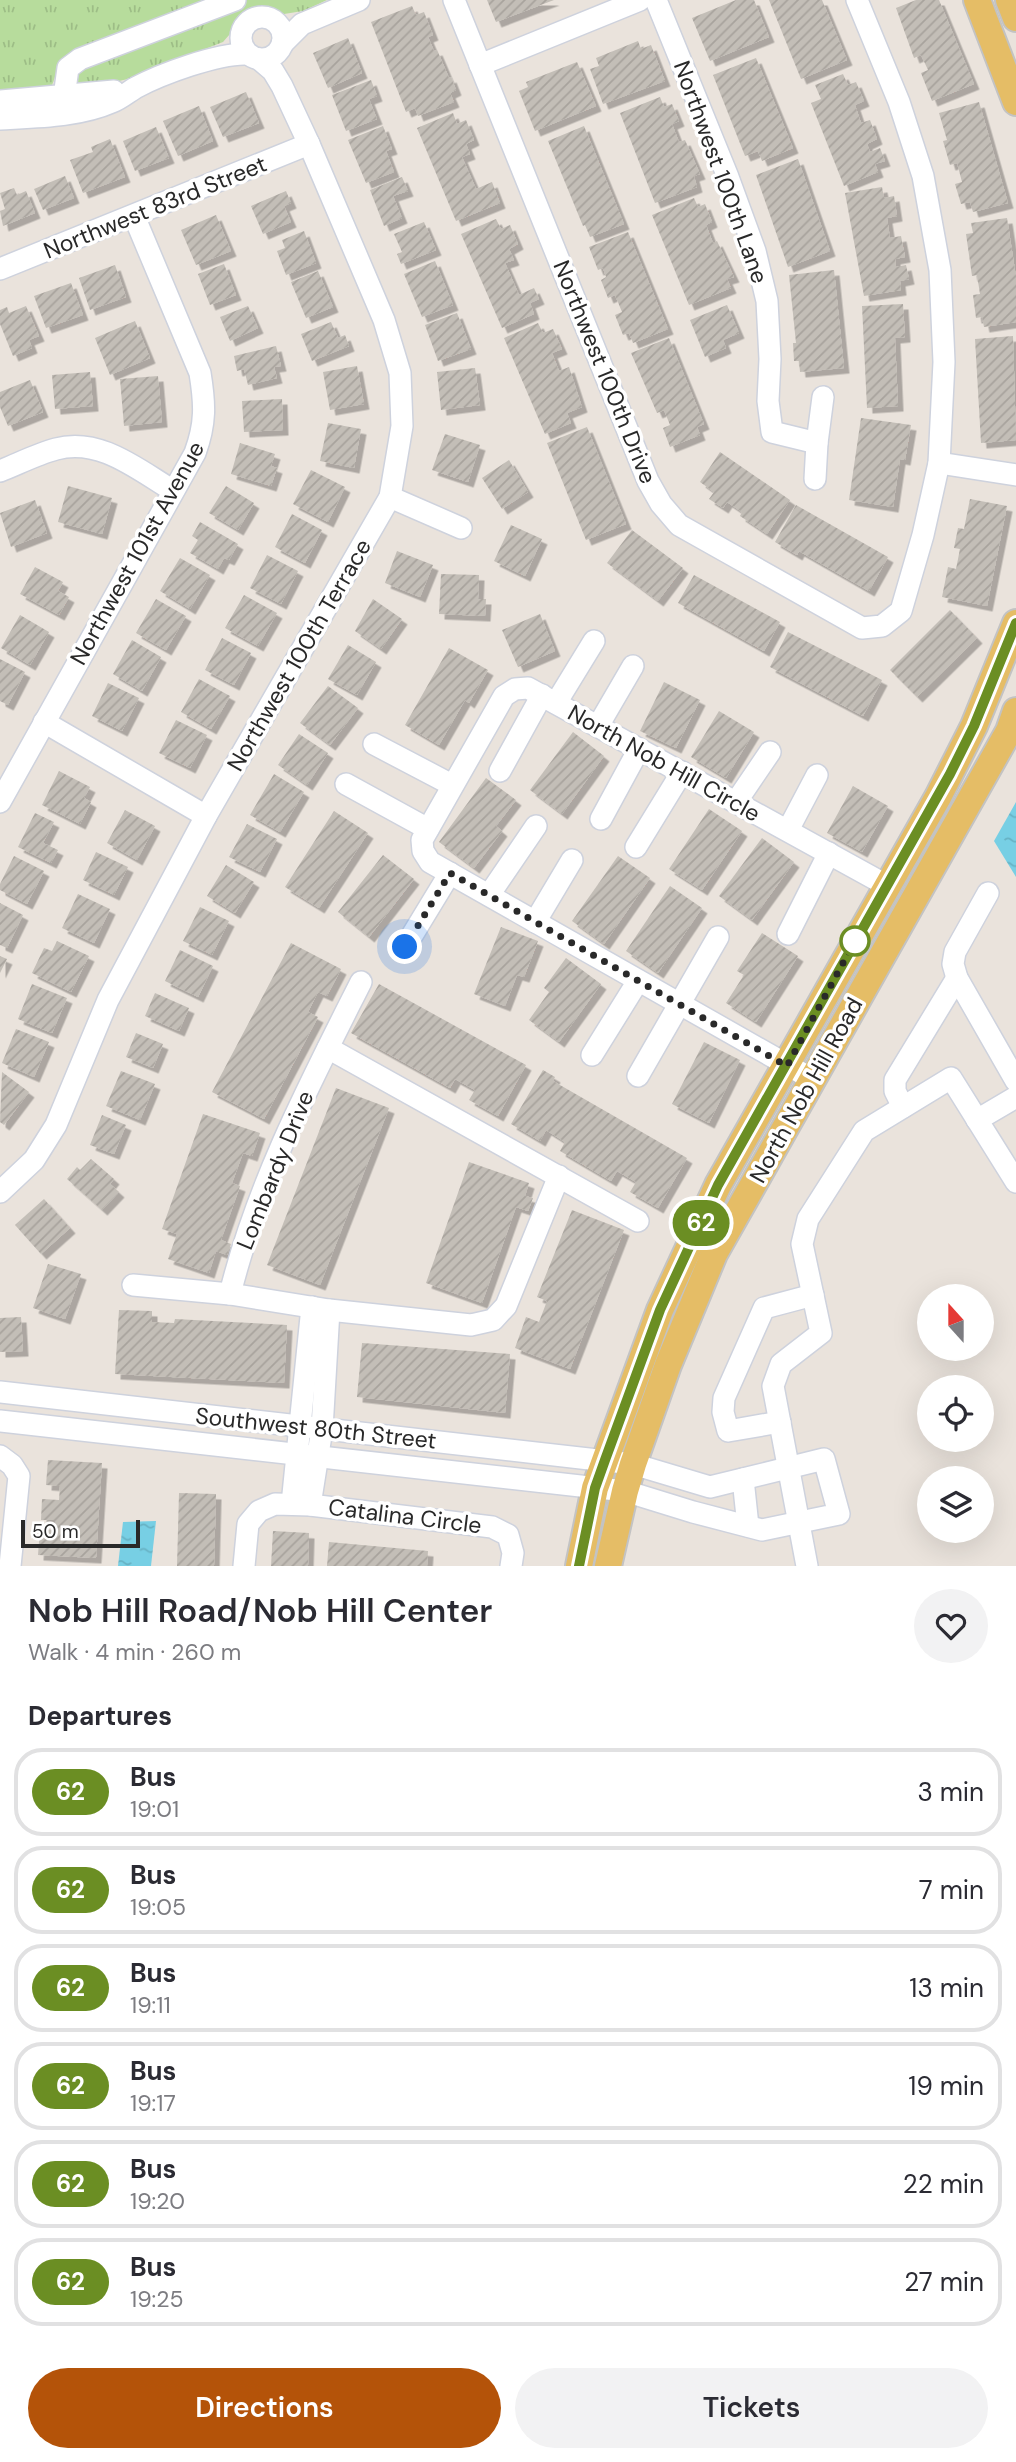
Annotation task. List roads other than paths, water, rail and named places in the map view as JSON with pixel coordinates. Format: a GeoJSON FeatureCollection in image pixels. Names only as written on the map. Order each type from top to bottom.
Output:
{"type":"FeatureCollection","features":[{"type":"Feature","properties":{"kind":"main road"},"geometry":{"type":"LineString","coordinates":[[977,0],[1016,103]]}},
{"type":"Feature","properties":{"kind":"main road"},"geometry":{"type":"LineString","coordinates":[[1009,0],[1016,18]]}},
{"type":"Feature","properties":{"kind":"main road","name":"North Nob Hill Road"},"geometry":{"type":"LineString","coordinates":[[579,1566],[595,1488],[660,1310],[718,1185],[938,797],[974,726],[1016,623]]}},
{"type":"Feature","properties":{"kind":"main road","name":"North Nob Hill Road"},"geometry":{"type":"LineString","coordinates":[[608,1566],[633,1464],[668,1365],[714,1254],[1009,731],[1016,711]]}},
{"type":"Feature","properties":{"kind":"street"},"geometry":{"type":"LineString","coordinates":[[307,21],[333,0]]}},
{"type":"Feature","properties":{"kind":"street"},"geometry":{"type":"LineString","coordinates":[[64,97],[68,68],[80,59],[307,21],[359,0]]}},
{"type":"Feature","properties":{"kind":"street","name":"Northwest 100th Drive"},"geometry":{"type":"LineString","coordinates":[[454,0],[648,481],[661,504],[679,525],[862,628],[882,625],[901,611],[939,463]]}},
{"type":"Feature","properties":{"kind":"street"},"geometry":{"type":"LineString","coordinates":[[480,65],[640,0]]}},
{"type":"Feature","properties":{"kind":"street","name":"Northwest 100th Lane"},"geometry":{"type":"LineString","coordinates":[[656,0],[755,251],[767,301],[770,359],[768,401],[772,432],[817,443]]}},
{"type":"Feature","properties":{"kind":"street"},"geometry":{"type":"LineString","coordinates":[[857,0],[899,102],[923,176],[940,270],[944,362],[939,463],[1016,475]]}},
{"type":"Feature","properties":{"kind":"street"},"geometry":{"type":"LineString","coordinates":[[0,119],[36,117],[96,108],[113,102],[137,87],[215,57],[256,29]]}},
{"type":"Feature","properties":{"kind":"street","name":"Northwest 100th Terrace"},"geometry":{"type":"LineString","coordinates":[[0,1192],[34,1160],[57,1125],[108,1000],[206,816],[390,497],[402,426],[400,373],[384,320],[256,29]]}},
{"type":"Feature","properties":{"kind":"street"},"geometry":{"type":"LineString","coordinates":[[0,101],[64,97],[137,87]]}},
{"type":"Feature","properties":{"kind":"street","name":"Northwest 83rd Street"},"geometry":{"type":"LineString","coordinates":[[0,269],[309,145]]}},
{"type":"Feature","properties":{"kind":"street","name":"Northwest 101st Avenue"},"geometry":{"type":"LineString","coordinates":[[0,802],[195,453],[203,429],[205,400],[200,373],[134,216]]}},
{"type":"Feature","properties":{"kind":"street"},"geometry":{"type":"LineString","coordinates":[[815,479],[823,397]]}},
{"type":"Feature","properties":{"kind":"street"},"geometry":{"type":"LineString","coordinates":[[0,471],[57,449],[82,446],[111,453],[172,490]]}},
{"type":"Feature","properties":{"kind":"street"},"geometry":{"type":"LineString","coordinates":[[390,497],[461,528]]}},
{"type":"Feature","properties":{"kind":"street"},"geometry":{"type":"LineString","coordinates":[[500,771],[549,699],[594,641]]}},
{"type":"Feature","properties":{"kind":"street"},"geometry":{"type":"LineString","coordinates":[[598,726],[633,666]]}},
{"type":"Feature","properties":{"kind":"street","name":"North Nob Hill Circle"},"geometry":{"type":"LineString","coordinates":[[428,829],[503,696],[515,689],[528,688],[886,885]]}},
{"type":"Feature","properties":{"kind":"street"},"geometry":{"type":"LineString","coordinates":[[44,722],[206,816]]}},
{"type":"Feature","properties":{"kind":"street"},"geometry":{"type":"LineString","coordinates":[[374,744],[452,785]]}},
{"type":"Feature","properties":{"kind":"street"},"geometry":{"type":"LineString","coordinates":[[601,818],[639,749]]}},
{"type":"Feature","properties":{"kind":"street"},"geometry":{"type":"LineString","coordinates":[[736,802],[770,751]]}},
{"type":"Feature","properties":{"kind":"street"},"geometry":{"type":"LineString","coordinates":[[636,847],[682,772]]}},
{"type":"Feature","properties":{"kind":"street"},"geometry":{"type":"LineString","coordinates":[[788,830],[817,775]]}},
{"type":"Feature","properties":{"kind":"street"},"geometry":{"type":"LineString","coordinates":[[346,784],[428,829],[422,840],[423,851],[430,862],[813,1079]]}},
{"type":"Feature","properties":{"kind":"street"},"geometry":{"type":"LineString","coordinates":[[489,895],[536,826]]}},
{"type":"Feature","properties":{"kind":"street"},"geometry":{"type":"LineString","coordinates":[[788,934],[829,853]]}},
{"type":"Feature","properties":{"kind":"street"},"geometry":{"type":"LineString","coordinates":[[535,922],[572,860]]}},
{"type":"Feature","properties":{"kind":"street"},"geometry":{"type":"LineString","coordinates":[[405,947],[450,873]]}},
{"type":"Feature","properties":{"kind":"street"},"geometry":{"type":"LineString","coordinates":[[988,893],[955,952],[953,964],[957,978],[1016,1081]]}},
{"type":"Feature","properties":{"kind":"street"},"geometry":{"type":"LineString","coordinates":[[638,1076],[718,937]]}},
{"type":"Feature","properties":{"kind":"street"},"geometry":{"type":"LineString","coordinates":[[903,1107],[895,1091],[895,1080],[957,978]]}},
{"type":"Feature","properties":{"kind":"street"},"geometry":{"type":"LineString","coordinates":[[592,1055],[638,981]]}},
{"type":"Feature","properties":{"kind":"street","name":"Lombardy Drive"},"geometry":{"type":"LineString","coordinates":[[230,1294],[239,1260],[292,1119],[361,982]]}},
{"type":"Feature","properties":{"kind":"street"},"geometry":{"type":"LineString","coordinates":[[328,1048],[638,1221]]}},
{"type":"Feature","properties":{"kind":"street"},"geometry":{"type":"LineString","coordinates":[[807,1566],[773,1386],[780,1364],[821,1332],[802,1244],[808,1219],[864,1131],[951,1078],[1014,1173]]}},
{"type":"Feature","properties":{"kind":"street"},"geometry":{"type":"LineString","coordinates":[[977,1120],[1016,1097]]}},
{"type":"Feature","properties":{"kind":"street"},"geometry":{"type":"LineString","coordinates":[[133,1285],[230,1294],[320,1309],[471,1325],[493,1320],[506,1306],[559,1176]]}},
{"type":"Feature","properties":{"kind":"street"},"geometry":{"type":"LineString","coordinates":[[780,1422],[728,1431],[723,1412],[724,1398],[764,1308],[813,1295]]}},
{"type":"Feature","properties":{"kind":"street"},"geometry":{"type":"LineString","coordinates":[[317,1357],[333,1354],[337,1337],[320,1309]]}},
{"type":"Feature","properties":{"kind":"street"},"geometry":{"type":"LineString","coordinates":[[307,1455],[300,1428],[317,1357]]}},
{"type":"Feature","properties":{"kind":"street"},"geometry":{"type":"LineString","coordinates":[[307,1455],[322,1429],[317,1357]]}},
{"type":"Feature","properties":{"kind":"street","name":"Southwest 80th Street"},"geometry":{"type":"LineString","coordinates":[[0,1392],[300,1428],[605,1460],[633,1464],[709,1487],[824,1459],[838,1514],[762,1530],[625,1491],[0,1421]]}},
{"type":"Feature","properties":{"kind":"street","name":"Catalina Circle"},"geometry":{"type":"LineString","coordinates":[[301,1504],[307,1455]]}},
{"type":"Feature","properties":{"kind":"street"},"geometry":{"type":"LineString","coordinates":[[0,1456],[12,1465],[19,1476],[10,1566]]}},
{"type":"Feature","properties":{"kind":"street"},"geometry":{"type":"LineString","coordinates":[[743,1479],[748,1526]]}},
{"type":"Feature","properties":{"kind":"street","name":"Catalina Circle"},"geometry":{"type":"LineString","coordinates":[[244,1566],[248,1524],[259,1511],[275,1504],[301,1504],[492,1527],[508,1535],[513,1553],[511,1566]]}},
{"type":"Feature","properties":{"kind":"water"},"geometry":{"type":"Polygon","coordinates":[[[1016,802],[1016,877],[994,841],[1016,802]]]}},
{"type":"Feature","properties":{"kind":"water"},"geometry":{"type":"Polygon","coordinates":[[[156,1521],[151,1566],[118,1566],[123,1522],[156,1521]]]}}]}
